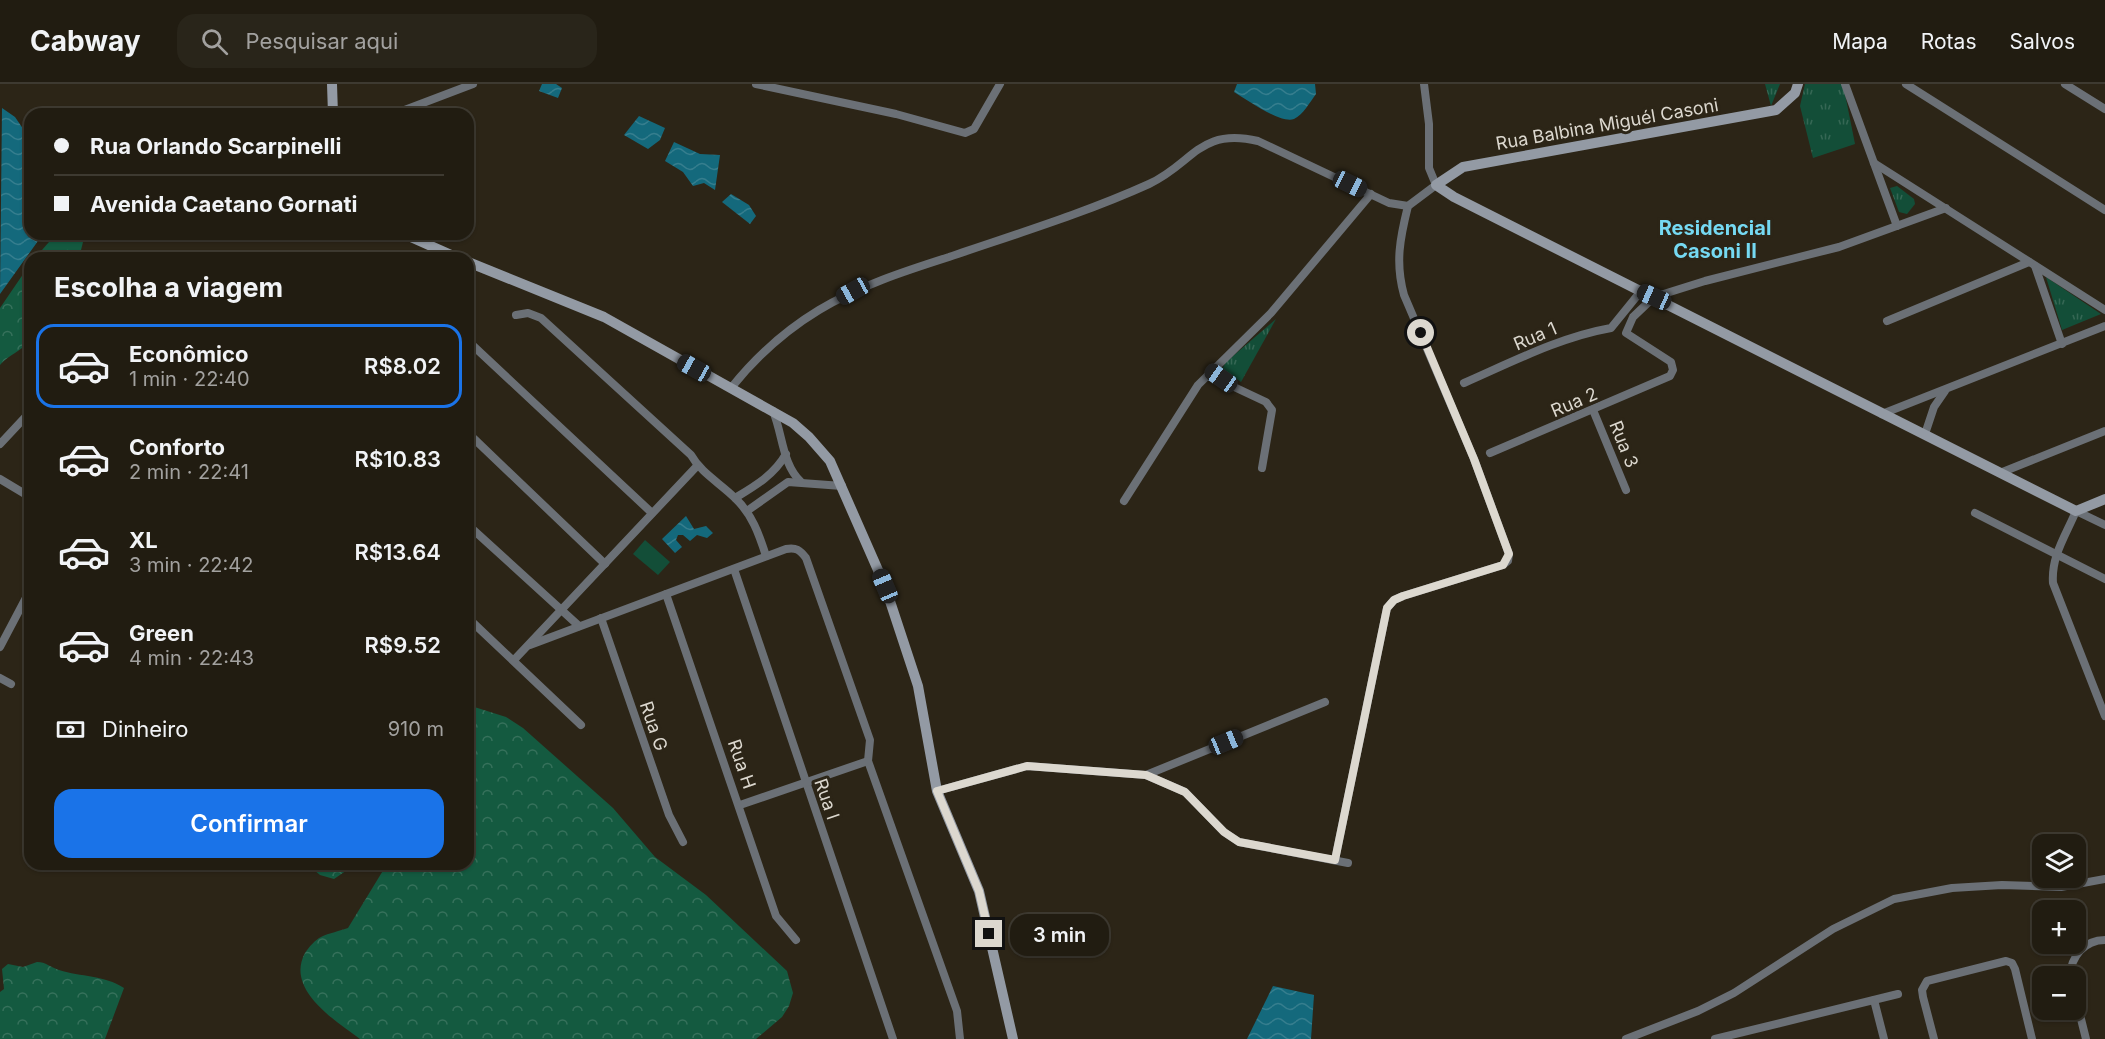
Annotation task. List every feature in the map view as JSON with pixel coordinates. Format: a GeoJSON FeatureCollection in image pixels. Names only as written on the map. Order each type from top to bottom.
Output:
{"type":"FeatureCollection","features":[{"type":"Feature","properties":{"kind":"street"},"geometry":{"type":"LineString","coordinates":[[332,84],[333,108]]}},
{"type":"Feature","properties":{"kind":"street"},"geometry":{"type":"LineString","coordinates":[[410,108],[473,84]]}},
{"type":"Feature","properties":{"kind":"street"},"geometry":{"type":"LineString","coordinates":[[756,84],[897,114],[965,133],[974,129],[1000,84]]}},
{"type":"Feature","properties":{"kind":"street"},"geometry":{"type":"LineString","coordinates":[[1424,84],[1429,124],[1429,168],[1436,185],[1454,197],[2105,525]]}},
{"type":"Feature","properties":{"kind":"street","name":"Rua Balbina Miguél Casoni"},"geometry":{"type":"LineString","coordinates":[[1436,185],[1463,167],[1776,110],[1795,93],[1798,84]]}},
{"type":"Feature","properties":{"kind":"street"},"geometry":{"type":"LineString","coordinates":[[1845,84],[1897,226]]}},
{"type":"Feature","properties":{"kind":"street"},"geometry":{"type":"LineString","coordinates":[[1906,84],[2105,210]]}},
{"type":"Feature","properties":{"kind":"street"},"geometry":{"type":"LineString","coordinates":[[2065,84],[2105,109]]}},
{"type":"Feature","properties":{"kind":"street"},"geometry":{"type":"LineString","coordinates":[[731,388],[759,357],[789,331],[853,291],[1062,218],[1152,183],[1187,155],[1205,144],[1222,139],[1242,137],[1258,141],[1389,203],[1408,206]]}},
{"type":"Feature","properties":{"kind":"street"},"geometry":{"type":"LineString","coordinates":[[1874,163],[2105,310]]}},
{"type":"Feature","properties":{"kind":"street"},"geometry":{"type":"LineString","coordinates":[[1335,860],[1387,608],[1394,600],[1403,596],[1503,565],[1509,554],[1474,459],[1404,295],[1399,274],[1398,255],[1408,206],[1436,185]]}},
{"type":"Feature","properties":{"kind":"street"},"geometry":{"type":"LineString","coordinates":[[1124,501],[1210,370],[1271,313],[1371,194]]}},
{"type":"Feature","properties":{"kind":"street"},"geometry":{"type":"LineString","coordinates":[[1641,291],[1615,324],[1626,330],[1654,297],[1705,281],[1839,247],[1946,208]]}},
{"type":"Feature","properties":{"kind":"street"},"geometry":{"type":"LineString","coordinates":[[418,240],[444,252]]}},
{"type":"Feature","properties":{"kind":"street"},"geometry":{"type":"LineString","coordinates":[[474,264],[604,317],[772,410],[809,437],[830,462],[885,586],[918,686],[937,791],[979,891],[1012,1039]]}},
{"type":"Feature","properties":{"kind":"street"},"geometry":{"type":"LineString","coordinates":[[1887,321],[2032,264]]}},
{"type":"Feature","properties":{"kind":"street"},"geometry":{"type":"LineString","coordinates":[[2032,264],[2062,344]]}},
{"type":"Feature","properties":{"kind":"street"},"geometry":{"type":"LineString","coordinates":[[516,315],[528,313],[541,318],[691,454],[697,466],[747,511],[757,529],[766,556]]}},
{"type":"Feature","properties":{"kind":"street","name":"Rua 1"},"geometry":{"type":"LineString","coordinates":[[1464,383],[1573,337],[1615,324]]}},
{"type":"Feature","properties":{"kind":"street"},"geometry":{"type":"LineString","coordinates":[[1882,414],[2105,326]]}},
{"type":"Feature","properties":{"kind":"street","name":"Rua 2"},"geometry":{"type":"LineString","coordinates":[[1490,453],[1670,376],[1673,370],[1671,362],[1626,330]]}},
{"type":"Feature","properties":{"kind":"street"},"geometry":{"type":"LineString","coordinates":[[474,346],[652,513]]}},
{"type":"Feature","properties":{"kind":"street"},"geometry":{"type":"LineString","coordinates":[[1210,370],[1232,386],[1266,402],[1272,410],[1262,468]]}},
{"type":"Feature","properties":{"kind":"street"},"geometry":{"type":"LineString","coordinates":[[1925,434],[1934,407],[1945,391]]}},
{"type":"Feature","properties":{"kind":"street"},"geometry":{"type":"LineString","coordinates":[[772,410],[780,429],[787,465],[801,482]]}},
{"type":"Feature","properties":{"kind":"street","name":"Rua 3"},"geometry":{"type":"LineString","coordinates":[[1593,410],[1626,490]]}},
{"type":"Feature","properties":{"kind":"street"},"geometry":{"type":"LineString","coordinates":[[0,444],[24,418]]}},
{"type":"Feature","properties":{"kind":"street"},"geometry":{"type":"LineString","coordinates":[[2000,473],[2105,431]]}},
{"type":"Feature","properties":{"kind":"street"},"geometry":{"type":"LineString","coordinates":[[474,439],[605,564]]}},
{"type":"Feature","properties":{"kind":"street"},"geometry":{"type":"LineString","coordinates":[[735,498],[770,475],[779,467],[786,454]]}},
{"type":"Feature","properties":{"kind":"street"},"geometry":{"type":"LineString","coordinates":[[514,660],[697,466]]}},
{"type":"Feature","properties":{"kind":"street"},"geometry":{"type":"LineString","coordinates":[[0,479],[24,493]]}},
{"type":"Feature","properties":{"kind":"street"},"geometry":{"type":"LineString","coordinates":[[747,511],[788,482],[842,486]]}},
{"type":"Feature","properties":{"kind":"street"},"geometry":{"type":"LineString","coordinates":[[2105,500],[2076,511],[2056,554],[2052,570],[2053,583],[2105,716]]}},
{"type":"Feature","properties":{"kind":"street"},"geometry":{"type":"LineString","coordinates":[[1975,513],[2105,579]]}},
{"type":"Feature","properties":{"kind":"street"},"geometry":{"type":"LineString","coordinates":[[474,531],[579,626]]}},
{"type":"Feature","properties":{"kind":"street"},"geometry":{"type":"LineString","coordinates":[[530,645],[766,556],[794,548],[806,558],[870,740],[868,761],[957,1011],[960,1039]]}},
{"type":"Feature","properties":{"kind":"street","name":"Rua I"},"geometry":{"type":"LineString","coordinates":[[734,569],[893,1039]]}},
{"type":"Feature","properties":{"kind":"street","name":"Rua H"},"geometry":{"type":"LineString","coordinates":[[666,594],[740,805],[776,916],[796,940]]}},
{"type":"Feature","properties":{"kind":"street"},"geometry":{"type":"LineString","coordinates":[[0,647],[24,601]]}},
{"type":"Feature","properties":{"kind":"street","name":"Rua G"},"geometry":{"type":"LineString","coordinates":[[601,618],[669,815],[683,842]]}},
{"type":"Feature","properties":{"kind":"street"},"geometry":{"type":"LineString","coordinates":[[474,623],[581,725]]}},
{"type":"Feature","properties":{"kind":"street"},"geometry":{"type":"LineString","coordinates":[[0,678],[11,684]]}},
{"type":"Feature","properties":{"kind":"street"},"geometry":{"type":"LineString","coordinates":[[1146,775],[1325,702]]}},
{"type":"Feature","properties":{"kind":"street"},"geometry":{"type":"LineString","coordinates":[[740,805],[868,761]]}},
{"type":"Feature","properties":{"kind":"street"},"geometry":{"type":"LineString","coordinates":[[937,791],[1027,766],[1146,775],[1185,792],[1224,832],[1239,842],[1348,863]]}},
{"type":"Feature","properties":{"kind":"street"},"geometry":{"type":"LineString","coordinates":[[1626,1039],[1698,1011],[1734,993],[1833,929],[1894,899],[1952,888],[2061,887],[2105,879]]}},
{"type":"Feature","properties":{"kind":"street"},"geometry":{"type":"LineString","coordinates":[[2072,966],[2081,949],[2089,944],[2105,940]]}},
{"type":"Feature","properties":{"kind":"street"},"geometry":{"type":"LineString","coordinates":[[1934,1039],[1922,990],[1927,981],[2006,961],[2012,963],[2015,969],[2032,1039]]}},
{"type":"Feature","properties":{"kind":"street"},"geometry":{"type":"LineString","coordinates":[[1715,1039],[1898,994]]}},
{"type":"Feature","properties":{"kind":"street"},"geometry":{"type":"LineString","coordinates":[[1874,1000],[1884,1039]]}},
{"type":"Feature","properties":{"kind":"street"},"geometry":{"type":"LineString","coordinates":[[2081,1020],[2086,1039]]}},
{"type":"Feature","properties":{"kind":"green space"},"geometry":{"type":"Polygon","coordinates":[[[1765,84],[1780,84],[1771,106],[1765,84]]]}},
{"type":"Feature","properties":{"kind":"green space"},"geometry":{"type":"Polygon","coordinates":[[[1805,84],[1843,84],[1855,144],[1813,158],[1800,106],[1805,84]]]}},
{"type":"Feature","properties":{"kind":"green space"},"geometry":{"type":"Polygon","coordinates":[[[1897,186],[1914,199],[1915,204],[1907,214],[1899,212],[1890,188],[1897,186]]]}},
{"type":"Feature","properties":{"kind":"green space"},"geometry":{"type":"Polygon","coordinates":[[[51,240],[84,240],[80,252],[40,252],[51,240]]]}},
{"type":"Feature","properties":{"kind":"green space"},"geometry":{"type":"Polygon","coordinates":[[[24,273],[24,346],[0,365],[0,308],[24,273]]]}},
{"type":"Feature","properties":{"kind":"green space"},"geometry":{"type":"Polygon","coordinates":[[[2046,277],[2101,314],[2062,330],[2046,277]]]}},
{"type":"Feature","properties":{"kind":"green space"},"geometry":{"type":"Polygon","coordinates":[[[1276,319],[1241,382],[1222,369],[1226,362],[1276,319]]]}},
{"type":"Feature","properties":{"kind":"green space"},"geometry":{"type":"Polygon","coordinates":[[[645,540],[670,562],[658,575],[633,554],[645,540]]]}},
{"type":"Feature","properties":{"kind":"green space"},"geometry":{"type":"Polygon","coordinates":[[[474,707],[506,717],[523,728],[613,808],[655,857],[706,895],[787,971],[793,993],[782,1017],[756,1039],[360,1039],[316,1003],[307,992],[302,980],[301,967],[305,953],[312,944],[327,934],[348,928],[383,870],[474,870],[474,707]]]}},
{"type":"Feature","properties":{"kind":"green space"},"geometry":{"type":"Polygon","coordinates":[[[314,870],[347,870],[334,879],[320,875],[314,870]]]}},
{"type":"Feature","properties":{"kind":"green space"},"geometry":{"type":"Polygon","coordinates":[[[37,962],[67,972],[108,981],[124,988],[105,1039],[0,1039],[0,992],[4,989],[2,969],[8,964],[23,967],[37,962]]]}},
{"type":"Feature","properties":{"kind":"water"},"geometry":{"type":"Polygon","coordinates":[[[542,84],[556,84],[562,88],[558,98],[539,91],[542,84]]]}},
{"type":"Feature","properties":{"kind":"water"},"geometry":{"type":"Polygon","coordinates":[[[1237,84],[1315,84],[1316,94],[1300,115],[1288,120],[1272,114],[1234,92],[1237,84]]]}},
{"type":"Feature","properties":{"kind":"water"},"geometry":{"type":"Polygon","coordinates":[[[2,108],[15,117],[24,130],[24,240],[39,240],[30,252],[24,252],[24,261],[0,294],[2,108]]]}},
{"type":"Feature","properties":{"kind":"water"},"geometry":{"type":"Polygon","coordinates":[[[639,116],[665,128],[660,140],[648,149],[624,135],[639,116]]]}},
{"type":"Feature","properties":{"kind":"water"},"geometry":{"type":"Polygon","coordinates":[[[674,142],[700,154],[720,155],[715,190],[704,183],[693,186],[683,172],[665,161],[674,142]]]}},
{"type":"Feature","properties":{"kind":"water"},"geometry":{"type":"Polygon","coordinates":[[[731,194],[749,205],[756,216],[750,224],[722,202],[731,194]]]}},
{"type":"Feature","properties":{"kind":"water"},"geometry":{"type":"Polygon","coordinates":[[[686,516],[694,529],[706,526],[713,533],[707,538],[697,535],[690,541],[683,535],[678,535],[676,540],[682,547],[675,553],[662,539],[686,516]]]}},
{"type":"Feature","properties":{"kind":"water"},"geometry":{"type":"Polygon","coordinates":[[[1273,986],[1314,995],[1311,1039],[1247,1039],[1273,986]]]}},
{"type":"Feature","properties":{"kind":"district","name":"Residencial Casoni II"},"geometry":{"type":"Point","coordinates":[1715,240]}},
{"type":"Feature","properties":{"kind":"route"},"geometry":{"type":"LineString","coordinates":[[989,934],[979,891],[937,791],[1027,766],[1146,775],[1185,792],[1224,832],[1239,842],[1335,860],[1383,617],[1387,608],[1394,600],[1403,596],[1503,565],[1508,561],[1509,554],[1474,459],[1421,333]]}}]}
